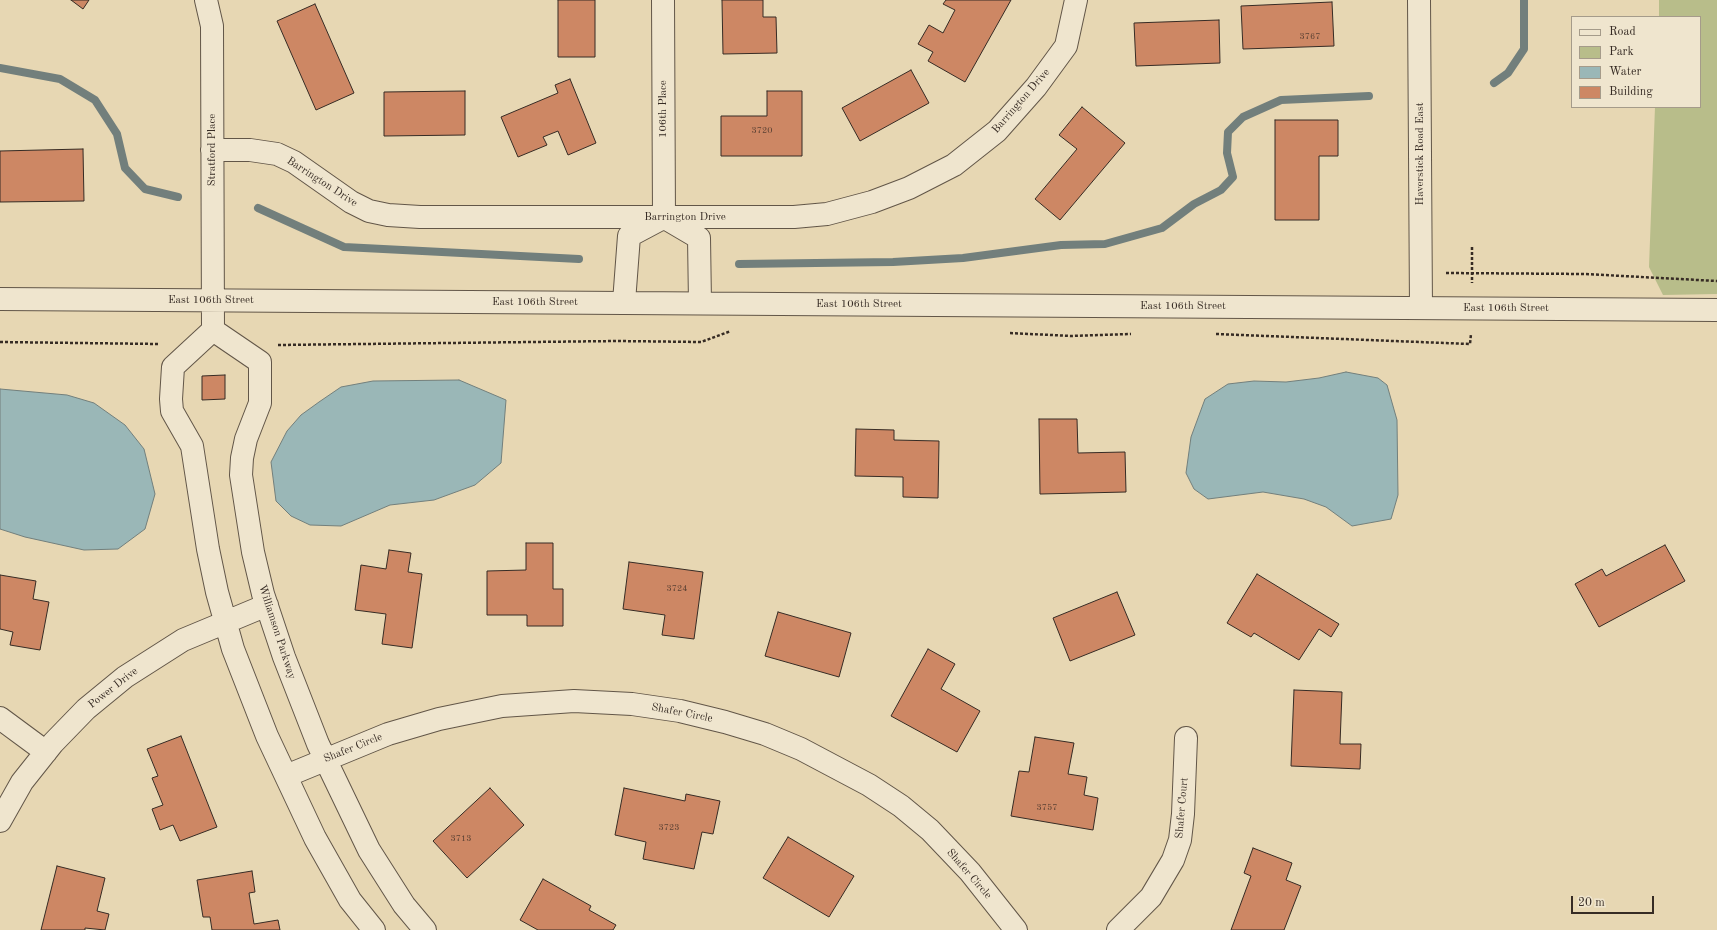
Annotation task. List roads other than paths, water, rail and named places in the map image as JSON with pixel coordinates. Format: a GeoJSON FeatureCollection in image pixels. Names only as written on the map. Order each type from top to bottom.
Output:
{"type":"FeatureCollection","features":[{"type":"Feature","properties":{"kind":"street","name":"Stratford Place"},"geometry":{"type":"LineString","coordinates":[[206,0],[212,26],[213,300]]}},
{"type":"Feature","properties":{"kind":"street","name":"106th Place"},"geometry":{"type":"LineString","coordinates":[[663,0],[664,218]]}},
{"type":"Feature","properties":{"kind":"street","name":"Barrington Drive"},"geometry":{"type":"LineString","coordinates":[[212,150],[250,150],[277,154],[294,162],[351,202],[368,211],[388,215],[420,217],[664,218],[794,217],[827,214],[872,202],[897,193],[954,165],[997,131],[1036,87],[1066,46],[1076,0]]}},
{"type":"Feature","properties":{"kind":"street","name":"Haverstick Road East"},"geometry":{"type":"LineString","coordinates":[[1420,0],[1421,308]]}},
{"type":"Feature","properties":{"kind":"street"},"geometry":{"type":"LineString","coordinates":[[624,302],[629,236],[664,218],[699,238],[700,303]]}},
{"type":"Feature","properties":{"kind":"street","name":"East 106th Street"},"geometry":{"type":"LineString","coordinates":[[0,299],[1717,310]]}},
{"type":"Feature","properties":{"kind":"street"},"geometry":{"type":"LineString","coordinates":[[213,300],[213,330],[173,367],[171,399],[172,411],[192,446],[208,549],[225,622],[233,649],[267,736],[315,838],[346,893],[374,930]]}},
{"type":"Feature","properties":{"kind":"street","name":"Williamson Parkway"},"geometry":{"type":"LineString","coordinates":[[213,330],[260,362],[260,403],[246,439],[242,458],[241,476],[253,552],[267,605],[295,688],[325,759],[369,850],[404,905],[425,930]]}},
{"type":"Feature","properties":{"kind":"street","name":"Power Drive"},"geometry":{"type":"LineString","coordinates":[[0,819],[22,782],[46,752],[86,709],[125,677],[183,640],[267,605]]}},
{"type":"Feature","properties":{"kind":"street","name":"Shafer Circle"},"geometry":{"type":"LineString","coordinates":[[286,776],[325,759],[408,728],[478,710],[523,704],[574,701],[632,704],[680,711],[765,734],[801,749],[869,785],[901,806],[930,830],[970,872],[1016,930]]}},
{"type":"Feature","properties":{"kind":"street"},"geometry":{"type":"LineString","coordinates":[[0,718],[46,752]]}},
{"type":"Feature","properties":{"kind":"street","name":"Shafer Court"},"geometry":{"type":"LineString","coordinates":[[1118,930],[1151,897],[1173,860],[1180,840],[1183,814],[1186,738]]}},
{"type":"Feature","properties":{"kind":"water"},"geometry":{"type":"Polygon","coordinates":[[[1346,372],[1378,378],[1387,385],[1397,420],[1398,495],[1391,519],[1352,526],[1326,507],[1304,499],[1263,492],[1208,499],[1194,489],[1186,473],[1191,437],[1205,399],[1228,384],[1254,381],[1286,382],[1319,378],[1346,372]]]}},
{"type":"Feature","properties":{"kind":"water"},"geometry":{"type":"Polygon","coordinates":[[[459,380],[506,400],[501,463],[475,485],[434,500],[390,505],[341,526],[310,525],[291,516],[276,501],[271,462],[287,431],[301,415],[341,387],[373,381],[459,380]]]}},
{"type":"Feature","properties":{"kind":"water"},"geometry":{"type":"Polygon","coordinates":[[[0,389],[67,395],[94,403],[125,425],[144,449],[155,494],[145,529],[118,549],[84,550],[25,537],[0,529],[0,389]]]}},
{"type":"Feature","properties":{"kind":"waterway"},"geometry":{"type":"LineString","coordinates":[[1494,83],[1508,73],[1524,49],[1524,0]]}},
{"type":"Feature","properties":{"kind":"waterway"},"geometry":{"type":"LineString","coordinates":[[0,68],[60,79],[95,100],[117,134],[125,168],[145,189],[178,197]]}},
{"type":"Feature","properties":{"kind":"waterway"},"geometry":{"type":"LineString","coordinates":[[739,264],[893,262],[963,258],[1061,245],[1105,244],[1162,228],[1194,204],[1221,190],[1233,177],[1227,153],[1228,132],[1243,117],[1281,100],[1369,96]]}},
{"type":"Feature","properties":{"kind":"waterway"},"geometry":{"type":"LineString","coordinates":[[258,208],[344,247],[579,259]]}}]}
